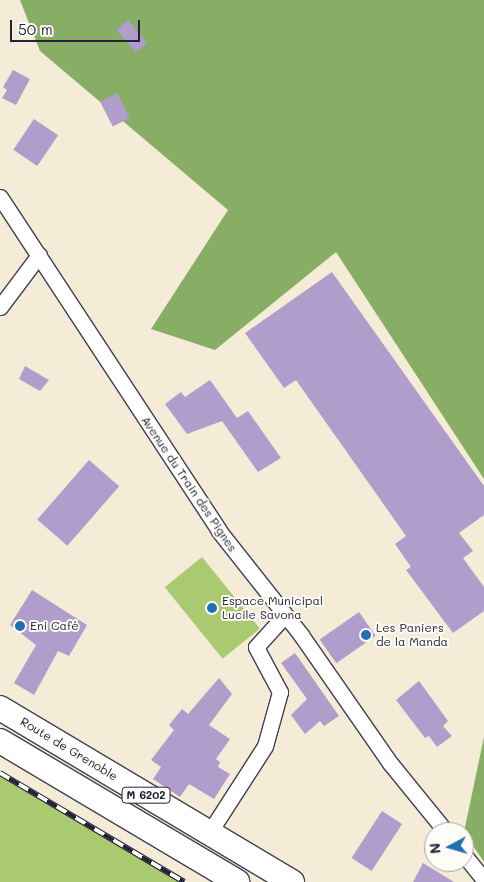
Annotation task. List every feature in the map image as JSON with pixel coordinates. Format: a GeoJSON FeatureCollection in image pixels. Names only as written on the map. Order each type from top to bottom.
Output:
{"type":"FeatureCollection","features":[{"type":"Feature","properties":{"kind":"main road","name":"Route de Grenoble"},"geometry":{"type":"LineString","coordinates":[[0,708],[292,882]]}},
{"type":"Feature","properties":{"kind":"main road","name":"M 6202"},"geometry":{"type":"LineString","coordinates":[[0,741],[237,882]]}},
{"type":"Feature","properties":{"kind":"street","name":"Avenue du Train des Pignes"},"geometry":{"type":"LineString","coordinates":[[0,197],[218,531],[285,615],[390,763],[438,822]]}},
{"type":"Feature","properties":{"kind":"street"},"geometry":{"type":"LineString","coordinates":[[0,307],[39,255]]}},
{"type":"Feature","properties":{"kind":"street"},"geometry":{"type":"LineString","coordinates":[[209,833],[265,746],[280,692],[256,647],[285,615]]}},
{"type":"Feature","properties":{"kind":"street"},"geometry":{"type":"LineString","coordinates":[[474,868],[484,880]]}},
{"type":"Feature","properties":{"kind":"green space"},"geometry":{"type":"Polygon","coordinates":[[[20,0],[484,0],[484,479],[336,252],[215,350],[151,329],[228,210],[40,51],[20,0]]]}},
{"type":"Feature","properties":{"kind":"green space","name":"Espace Municipal Lucile Savona"},"geometry":{"type":"Polygon","coordinates":[[[202,557],[260,628],[223,659],[165,587],[202,557]]]}},
{"type":"Feature","properties":{"kind":"green space"},"geometry":{"type":"Polygon","coordinates":[[[484,737],[484,862],[474,847],[474,822],[466,822],[484,737]]]}},
{"type":"Feature","properties":{"kind":"green space"},"geometry":{"type":"Polygon","coordinates":[[[0,773],[94,830],[184,882],[0,882],[0,773]]]}},
{"type":"Feature","properties":{"kind":"building"},"geometry":{"type":"Polygon","coordinates":[[[128,20],[147,43],[136,53],[117,30],[128,20]]]}},
{"type":"Feature","properties":{"kind":"building"},"geometry":{"type":"Polygon","coordinates":[[[13,70],[30,79],[16,105],[2,98],[7,90],[3,87],[13,70]]]}},
{"type":"Feature","properties":{"kind":"building"},"geometry":{"type":"Polygon","coordinates":[[[117,93],[130,118],[113,127],[100,102],[117,93]]]}},
{"type":"Feature","properties":{"kind":"building"},"geometry":{"type":"Polygon","coordinates":[[[34,119],[58,135],[37,166],[13,150],[34,119]]]}},
{"type":"Feature","properties":{"kind":"building"},"geometry":{"type":"Polygon","coordinates":[[[332,272],[484,486],[484,515],[459,533],[473,551],[463,558],[484,587],[484,611],[453,633],[406,570],[411,567],[395,544],[406,536],[296,380],[284,388],[245,333],[332,272]]]}},
{"type":"Feature","properties":{"kind":"building"},"geometry":{"type":"Polygon","coordinates":[[[25,366],[49,380],[40,391],[19,379],[25,366]]]}},
{"type":"Feature","properties":{"kind":"building"},"geometry":{"type":"Polygon","coordinates":[[[210,380],[237,418],[248,411],[281,458],[258,472],[222,421],[187,434],[165,404],[181,392],[185,397],[210,380]]]}},
{"type":"Feature","properties":{"kind":"building"},"geometry":{"type":"Polygon","coordinates":[[[89,460],[119,486],[67,546],[37,520],[89,460]]]}},
{"type":"Feature","properties":{"kind":"building"},"geometry":{"type":"Polygon","coordinates":[[[32,590],[87,625],[69,656],[58,651],[34,695],[14,683],[36,645],[10,625],[32,590]]]}},
{"type":"Feature","properties":{"kind":"building"},"geometry":{"type":"Polygon","coordinates":[[[359,612],[376,636],[336,663],[320,640],[359,612]]]}},
{"type":"Feature","properties":{"kind":"building"},"geometry":{"type":"Polygon","coordinates":[[[295,653],[339,716],[324,726],[320,721],[305,734],[291,715],[307,699],[281,663],[295,653]]]}},
{"type":"Feature","properties":{"kind":"building"},"geometry":{"type":"Polygon","coordinates":[[[219,678],[232,694],[209,725],[230,739],[216,759],[220,762],[218,767],[230,774],[214,799],[189,784],[180,797],[153,779],[161,767],[151,760],[174,730],[169,725],[182,709],[188,714],[219,678]]]}},
{"type":"Feature","properties":{"kind":"building"},"geometry":{"type":"Polygon","coordinates":[[[419,681],[448,721],[443,726],[452,736],[437,747],[429,736],[425,738],[396,700],[419,681]]]}},
{"type":"Feature","properties":{"kind":"building"},"geometry":{"type":"Polygon","coordinates":[[[382,811],[402,824],[372,871],[352,858],[382,811]]]}},
{"type":"Feature","properties":{"kind":"building"},"geometry":{"type":"Polygon","coordinates":[[[423,863],[424,872],[438,872],[454,882],[413,882],[423,863]]]}},
{"type":"Feature","properties":{"kind":"railway"},"geometry":{"type":"LineString","coordinates":[[0,773],[184,882]]}},
{"type":"Feature","properties":{"kind":"place","name":"Espace Municipal Lucile Savona"},"geometry":{"type":"Point","coordinates":[212,608]}},
{"type":"Feature","properties":{"kind":"place","name":"Eni Café"},"geometry":{"type":"Point","coordinates":[20,626]}},
{"type":"Feature","properties":{"kind":"place","name":"Les Paniers de la Manda"},"geometry":{"type":"Point","coordinates":[366,635]}}]}
